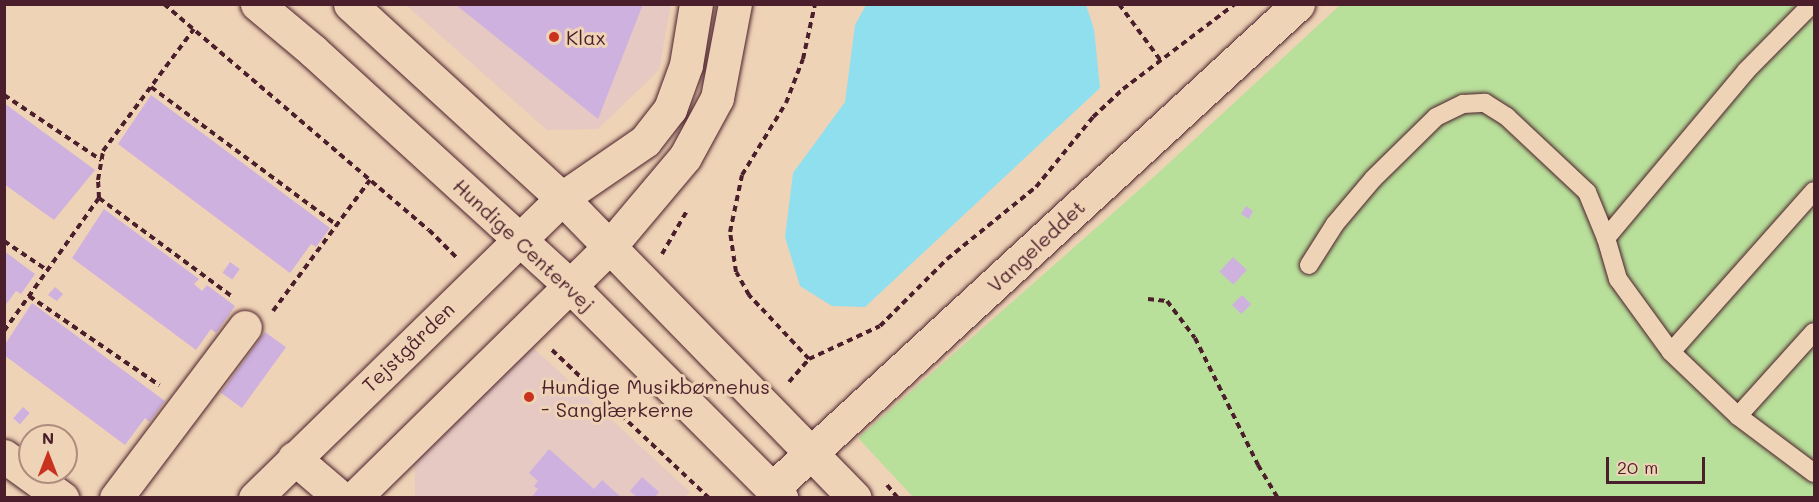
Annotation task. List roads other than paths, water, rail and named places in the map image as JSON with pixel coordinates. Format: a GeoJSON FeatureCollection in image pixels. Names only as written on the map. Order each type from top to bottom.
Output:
{"type":"FeatureCollection","features":[{"type":"Feature","properties":{"kind":"street","name":"Hundige Centervej"},"geometry":{"type":"LineString","coordinates":[[257,4],[312,50],[569,285],[777,493]]}},
{"type":"Feature","properties":{"kind":"street"},"geometry":{"type":"LineString","coordinates":[[350,4],[562,198],[855,498]]}},
{"type":"Feature","properties":{"kind":"street","name":"Tejstgården"},"geometry":{"type":"LineString","coordinates":[[255,498],[562,198],[645,141],[670,109],[686,65],[696,4]]}},
{"type":"Feature","properties":{"kind":"street"},"geometry":{"type":"LineString","coordinates":[[354,498],[610,246],[685,157],[717,98],[735,4]]}},
{"type":"Feature","properties":{"kind":"street","name":"Vangeleddet"},"geometry":{"type":"LineString","coordinates":[[777,493],[813,453],[1298,4]]}},
{"type":"Feature","properties":{"kind":"street"},"geometry":{"type":"LineString","coordinates":[[116,498],[187,405],[252,313]]}},
{"type":"Feature","properties":{"kind":"street"},"geometry":{"type":"LineString","coordinates":[[4,456],[62,498]]}},
{"type":"Feature","properties":{"kind":"street"},"geometry":{"type":"LineString","coordinates":[[294,458],[340,498]]}},
{"type":"Feature","properties":{"kind":"lane"},"geometry":{"type":"LineString","coordinates":[[1606,238],[1746,71],[1812,4]]}},
{"type":"Feature","properties":{"kind":"lane"},"geometry":{"type":"LineString","coordinates":[[1309,266],[1335,224],[1373,179],[1436,117],[1463,104],[1485,103],[1515,124],[1587,192],[1606,238],[1618,279],[1671,352],[1738,416],[1815,473]]}},
{"type":"Feature","properties":{"kind":"lane"},"geometry":{"type":"LineString","coordinates":[[1671,352],[1815,191]]}},
{"type":"Feature","properties":{"kind":"lane"},"geometry":{"type":"LineString","coordinates":[[1738,416],[1815,332]]}},
{"type":"Feature","properties":{"kind":"water"},"geometry":{"type":"Polygon","coordinates":[[[866,5],[1086,5],[1094,29],[1100,88],[865,307],[832,306],[800,286],[785,237],[793,173],[845,102],[855,25],[866,5]]]}},
{"type":"Feature","properties":{"kind":"place","name":"Klax"},"geometry":{"type":"Point","coordinates":[554,37]}},
{"type":"Feature","properties":{"kind":"place","name":"Hundige Musikbørnehus - Sanglærkerne"},"geometry":{"type":"Point","coordinates":[529,397]}}]}
